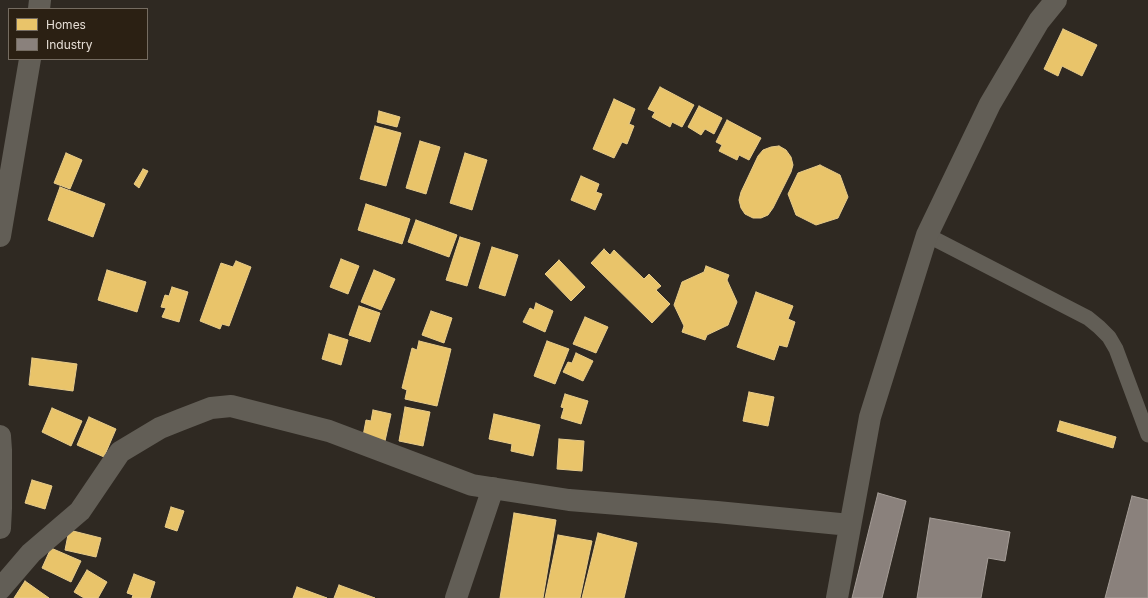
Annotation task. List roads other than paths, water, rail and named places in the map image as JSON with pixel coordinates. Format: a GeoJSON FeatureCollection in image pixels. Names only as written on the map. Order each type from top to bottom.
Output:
{"type":"FeatureCollection","features":[{"type":"Feature","properties":{"kind":"street"},"geometry":{"type":"LineString","coordinates":[[837,598],[870,417],[927,235],[990,104],[1039,22],[1056,0]]}},
{"type":"Feature","properties":{"kind":"street"},"geometry":{"type":"LineString","coordinates":[[0,236],[30,60]]}},
{"type":"Feature","properties":{"kind":"street"},"geometry":{"type":"LineString","coordinates":[[0,589],[31,553],[80,511],[120,452],[160,428],[211,408],[231,406],[329,431],[472,485],[570,500],[850,525]]}},
{"type":"Feature","properties":{"kind":"street"},"geometry":{"type":"LineString","coordinates":[[0,436],[0,528]]}},
{"type":"Feature","properties":{"kind":"street"},"geometry":{"type":"LineString","coordinates":[[456,598],[493,488]]}},
{"type":"Feature","properties":{"kind":"lane"},"geometry":{"type":"LineString","coordinates":[[927,235],[1081,315],[1099,326],[1109,337],[1116,349],[1148,435]]}}]}
